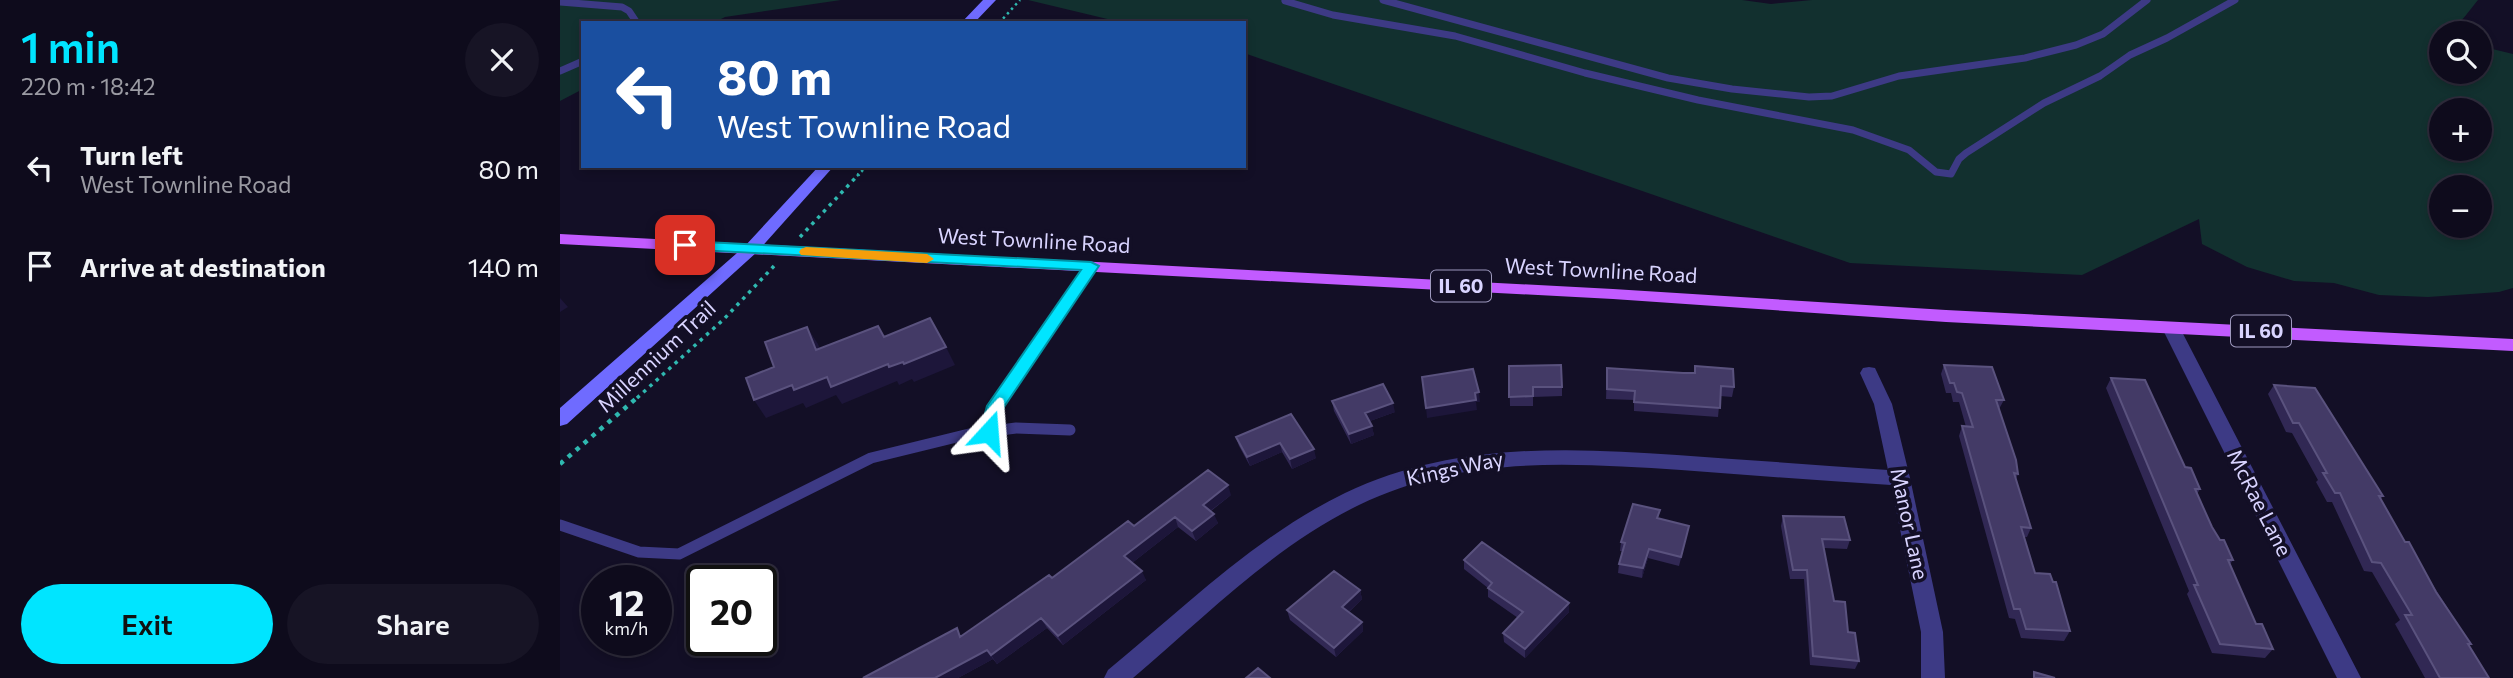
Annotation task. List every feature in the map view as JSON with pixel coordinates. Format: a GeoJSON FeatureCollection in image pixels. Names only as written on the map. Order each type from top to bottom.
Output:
{"type":"FeatureCollection","features":[{"type":"Feature","properties":{"kind":"main road","name":"West Townline Road"},"geometry":{"type":"LineString","coordinates":[[560,239],[2513,345]]}},
{"type":"Feature","properties":{"kind":"street"},"geometry":{"type":"LineString","coordinates":[[969,21],[990,0]]}},
{"type":"Feature","properties":{"kind":"street"},"geometry":{"type":"LineString","coordinates":[[560,419],[751,249],[825,168]]}},
{"type":"Feature","properties":{"kind":"street","name":"McRae Lane"},"geometry":{"type":"LineString","coordinates":[[2171,328],[2349,678]]}},
{"type":"Feature","properties":{"kind":"street","name":"Manor Lane"},"geometry":{"type":"LineString","coordinates":[[1869,373],[1883,404],[1900,478],[1932,632],[1933,678]]}},
{"type":"Feature","properties":{"kind":"street","name":"Kings Way"},"geometry":{"type":"LineString","coordinates":[[1116,678],[1301,529],[1358,496],[1430,470],[1484,458],[1554,454],[1900,478]]}},
{"type":"Feature","properties":{"kind":"lane"},"geometry":{"type":"LineString","coordinates":[[1284,0],[1333,15],[1455,36],[1585,73],[1698,100],[1853,131],[1909,150],[1936,172],[1945,174],[1951,174],[1959,159],[1966,153],[1978,148],[2019,118],[2235,0]]}},
{"type":"Feature","properties":{"kind":"lane"},"geometry":{"type":"LineString","coordinates":[[1382,0],[1668,78],[1732,89],[1809,97],[1832,96],[1899,76],[2025,58],[2076,45],[2104,34],[2147,0]]}},
{"type":"Feature","properties":{"kind":"lane"},"geometry":{"type":"LineString","coordinates":[[560,2],[622,7],[629,11],[636,21]]}},
{"type":"Feature","properties":{"kind":"lane"},"geometry":{"type":"LineString","coordinates":[[560,71],[581,62]]}},
{"type":"Feature","properties":{"kind":"lane"},"geometry":{"type":"LineString","coordinates":[[989,432],[995,406],[1091,266]]}},
{"type":"Feature","properties":{"kind":"lane"},"geometry":{"type":"LineString","coordinates":[[560,524],[639,552],[679,554],[871,458],[911,447],[1016,428],[1070,430]]}},
{"type":"Feature","properties":{"kind":"path"},"geometry":{"type":"LineString","coordinates":[[1001,21],[1020,0]]}},
{"type":"Feature","properties":{"kind":"path"},"geometry":{"type":"LineString","coordinates":[[809,227],[865,168]]}},
{"type":"Feature","properties":{"kind":"path","name":"Millennium Trail"},"geometry":{"type":"LineString","coordinates":[[560,464],[626,408],[771,270]]}},
{"type":"Feature","properties":{"kind":"green space"},"geometry":{"type":"Polygon","coordinates":[[[560,0],[841,0],[725,17],[717,21],[581,21],[581,90],[560,101],[560,0]]]}},
{"type":"Feature","properties":{"kind":"green space"},"geometry":{"type":"Polygon","coordinates":[[[1028,0],[1742,0],[1771,4],[1812,0],[2478,0],[2460,21],[2429,21],[2429,84],[2492,84],[2492,49],[2513,54],[2513,288],[2499,292],[2428,297],[2379,295],[2334,283],[2294,281],[2247,267],[2202,244],[2199,219],[2082,275],[1850,263],[1246,54],[1246,21],[1116,21],[1028,0]]]}},
{"type":"Feature","properties":{"kind":"building"},"geometry":{"type":"Polygon","coordinates":[[[930,318],[946,347],[904,364],[903,362],[889,367],[888,364],[831,387],[827,377],[794,390],[792,385],[754,400],[746,378],[774,367],[765,342],[807,327],[816,350],[878,326],[884,337],[930,318]]]}},
{"type":"Feature","properties":{"kind":"building"},"geometry":{"type":"Polygon","coordinates":[[[1561,365],[1562,387],[1533,387],[1533,396],[1509,397],[1509,366],[1561,365]]]}},
{"type":"Feature","properties":{"kind":"building"},"geometry":{"type":"Polygon","coordinates":[[[1944,365],[1992,367],[2004,400],[1996,400],[2016,460],[2018,474],[2014,473],[2031,528],[2021,527],[2035,573],[2050,574],[2053,582],[2056,582],[2070,631],[2026,629],[2020,609],[2014,609],[1962,426],[1973,427],[1962,393],[1957,392],[1954,383],[1950,383],[1944,365]]]}},
{"type":"Feature","properties":{"kind":"building"},"geometry":{"type":"Polygon","coordinates":[[[1695,366],[1733,369],[1734,387],[1721,386],[1720,408],[1634,402],[1635,391],[1607,389],[1607,368],[1695,373],[1695,366]]]}},
{"type":"Feature","properties":{"kind":"building"},"geometry":{"type":"Polygon","coordinates":[[[1473,369],[1479,392],[1475,393],[1476,400],[1426,408],[1422,377],[1473,369]]]}},
{"type":"Feature","properties":{"kind":"building"},"geometry":{"type":"Polygon","coordinates":[[[2111,378],[2145,380],[2185,467],[2191,468],[2200,489],[2195,489],[2212,527],[2220,540],[2224,540],[2233,560],[2228,560],[2256,624],[2262,624],[2273,649],[2220,644],[2111,378]]]}},
{"type":"Feature","properties":{"kind":"building"},"geometry":{"type":"Polygon","coordinates":[[[1383,384],[1393,403],[1365,413],[1372,426],[1349,434],[1332,401],[1383,384]]]}},
{"type":"Feature","properties":{"kind":"building"},"geometry":{"type":"Polygon","coordinates":[[[2274,385],[2315,388],[2383,496],[2379,496],[2405,542],[2409,542],[2489,678],[2440,678],[2405,615],[2412,615],[2381,563],[2372,562],[2340,493],[2335,493],[2299,423],[2293,423],[2274,385]]]}},
{"type":"Feature","properties":{"kind":"building"},"geometry":{"type":"Polygon","coordinates":[[[1291,414],[1314,449],[1290,459],[1280,443],[1247,457],[1236,437],[1291,414]]]}},
{"type":"Feature","properties":{"kind":"building"},"geometry":{"type":"Polygon","coordinates":[[[1208,470],[1228,485],[1203,505],[1214,514],[1192,531],[1175,517],[1124,556],[1142,571],[1058,636],[1041,618],[991,655],[987,650],[935,678],[863,678],[957,628],[960,637],[1049,575],[1052,578],[1128,521],[1134,526],[1208,470]]]}},
{"type":"Feature","properties":{"kind":"building"},"geometry":{"type":"Polygon","coordinates":[[[1633,504],[1660,510],[1657,518],[1689,526],[1681,557],[1649,549],[1643,568],[1619,564],[1625,543],[1621,542],[1633,504]]]}},
{"type":"Feature","properties":{"kind":"building"},"geometry":{"type":"Polygon","coordinates":[[[1783,516],[1844,517],[1850,540],[1822,539],[1834,601],[1845,602],[1848,632],[1855,633],[1859,661],[1813,656],[1807,570],[1793,570],[1783,516]]]}},
{"type":"Feature","properties":{"kind":"building"},"geometry":{"type":"Polygon","coordinates":[[[1482,542],[1569,603],[1525,649],[1503,633],[1523,612],[1488,588],[1492,583],[1464,560],[1482,542]]]}},
{"type":"Feature","properties":{"kind":"building"},"geometry":{"type":"Polygon","coordinates":[[[1334,571],[1360,590],[1342,607],[1362,622],[1334,648],[1287,610],[1334,571]]]}},
{"type":"Feature","properties":{"kind":"building"},"geometry":{"type":"Polygon","coordinates":[[[1258,668],[1270,678],[1246,678],[1258,668]]]}},
{"type":"Feature","properties":{"kind":"building"},"geometry":{"type":"Polygon","coordinates":[[[2034,672],[2055,678],[2034,678],[2034,672]]]}},
{"type":"Feature","properties":{"kind":"slow traffic"},"geometry":{"type":"LineString","coordinates":[[806,252],[927,259]]}},
{"type":"Feature","properties":{"kind":"route"},"geometry":{"type":"LineString","coordinates":[[685,245],[1091,266],[995,406],[989,432]]}}]}
